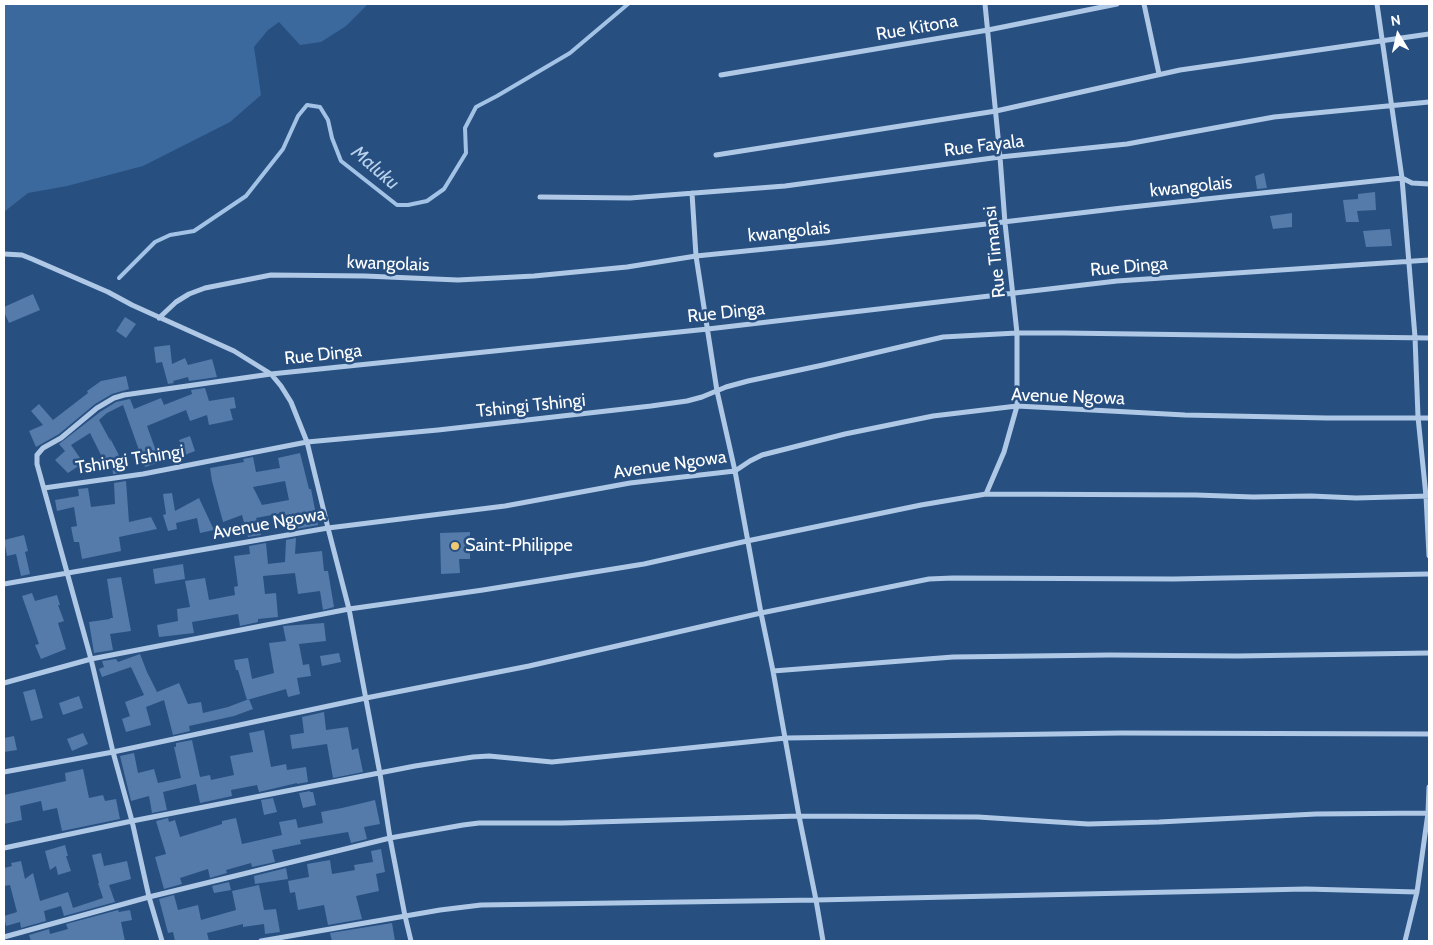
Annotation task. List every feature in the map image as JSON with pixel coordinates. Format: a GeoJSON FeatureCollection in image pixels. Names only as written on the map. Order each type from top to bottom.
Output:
{"type":"FeatureCollection","features":[{"type":"Feature","properties":{"kind":"street","name":"Rue Timansi"},"geometry":{"type":"LineString","coordinates":[[985,4],[1017,333],[1017,406],[1004,452],[986,494]]}},
{"type":"Feature","properties":{"kind":"street","name":"Rue Kitona"},"geometry":{"type":"LineString","coordinates":[[721,75],[988,30],[1117,4]]}},
{"type":"Feature","properties":{"kind":"street"},"geometry":{"type":"LineString","coordinates":[[1144,4],[1160,74]]}},
{"type":"Feature","properties":{"kind":"street"},"geometry":{"type":"LineString","coordinates":[[1376,4],[1402,178],[1415,337],[1418,417],[1428,496],[1429,556]]}},
{"type":"Feature","properties":{"kind":"street"},"geometry":{"type":"LineString","coordinates":[[716,155],[996,111],[1160,74],[1200,67],[1429,34]]}},
{"type":"Feature","properties":{"kind":"street","name":"Rue Fayala"},"geometry":{"type":"LineString","coordinates":[[540,197],[621,198],[785,186],[1000,157],[1127,144],[1274,117],[1429,102]]}},
{"type":"Feature","properties":{"kind":"street","name":"kwangolais"},"geometry":{"type":"LineString","coordinates":[[159,318],[176,302],[189,294],[206,288],[271,275],[365,276],[458,280],[534,276],[696,256],[1402,178],[1412,183],[1429,184]]}},
{"type":"Feature","properties":{"kind":"street"},"geometry":{"type":"LineString","coordinates":[[692,193],[696,256],[717,391],[735,471],[823,941]]}},
{"type":"Feature","properties":{"kind":"street"},"geometry":{"type":"LineString","coordinates":[[4,254],[22,255],[32,259],[234,351],[271,374],[291,402],[308,442],[349,609],[390,838],[411,941]]}},
{"type":"Feature","properties":{"kind":"street","name":"Rue Dinga"},"geometry":{"type":"LineString","coordinates":[[44,488],[37,464],[37,455],[43,448],[61,438],[97,408],[114,398],[124,395],[271,374],[708,329],[1117,281],[1429,260]]}},
{"type":"Feature","properties":{"kind":"street","name":"Tshingi Tshingi"},"geometry":{"type":"LineString","coordinates":[[44,488],[143,474],[308,442],[438,430],[651,406],[702,397],[748,381],[943,337],[1017,333],[1429,338]]}},
{"type":"Feature","properties":{"kind":"street","name":"Avenue Ngowa"},"geometry":{"type":"LineString","coordinates":[[4,584],[328,528],[505,506],[630,483],[735,471],[750,460],[762,455],[845,434],[933,416],[1017,406],[1185,416],[1429,418]]}},
{"type":"Feature","properties":{"kind":"street"},"geometry":{"type":"LineString","coordinates":[[44,488],[91,659],[149,897],[162,941]]}},
{"type":"Feature","properties":{"kind":"street"},"geometry":{"type":"LineString","coordinates":[[4,683],[91,659],[349,609],[483,590],[634,565],[921,505],[986,494],[1312,496],[1356,498],[1428,496]]}},
{"type":"Feature","properties":{"kind":"street"},"geometry":{"type":"LineString","coordinates":[[4,772],[114,752],[366,698],[529,666],[761,613],[930,579],[1174,579],[1429,574]]}},
{"type":"Feature","properties":{"kind":"street"},"geometry":{"type":"LineString","coordinates":[[773,671],[953,657],[1429,653]]}},
{"type":"Feature","properties":{"kind":"street"},"geometry":{"type":"LineString","coordinates":[[4,848],[415,766],[473,757],[488,756],[552,762],[786,738],[1121,733],[1429,734]]}},
{"type":"Feature","properties":{"kind":"street"},"geometry":{"type":"LineString","coordinates":[[1405,941],[1417,892],[1429,813],[1429,787]]}},
{"type":"Feature","properties":{"kind":"street"},"geometry":{"type":"LineString","coordinates":[[4,937],[149,897],[390,838],[463,825],[799,816],[978,817],[1088,824],[1316,814],[1429,813]]}},
{"type":"Feature","properties":{"kind":"street"},"geometry":{"type":"LineString","coordinates":[[261,941],[440,910],[481,905],[1306,889],[1417,892]]}},
{"type":"Feature","properties":{"kind":"shaded area"},"geometry":{"type":"Polygon","coordinates":[[[4,4],[368,4],[346,26],[321,42],[300,45],[279,22],[268,30],[254,47],[261,95],[230,122],[143,166],[67,186],[28,193],[4,212],[4,4]]]}},
{"type":"Feature","properties":{"kind":"building"},"geometry":{"type":"Polygon","coordinates":[[[1264,173],[1267,188],[1257,189],[1255,176],[1264,173]]]}},
{"type":"Feature","properties":{"kind":"building"},"geometry":{"type":"Polygon","coordinates":[[[1375,192],[1376,210],[1357,211],[1359,222],[1346,222],[1343,200],[1358,199],[1358,194],[1375,192]]]}},
{"type":"Feature","properties":{"kind":"building"},"geometry":{"type":"Polygon","coordinates":[[[1292,213],[1292,227],[1273,229],[1270,216],[1292,213]]]}},
{"type":"Feature","properties":{"kind":"building"},"geometry":{"type":"Polygon","coordinates":[[[1390,229],[1392,246],[1366,247],[1363,231],[1390,229]]]}},
{"type":"Feature","properties":{"kind":"building"},"geometry":{"type":"Polygon","coordinates":[[[33,294],[40,310],[9,323],[4,307],[33,294]]]}},
{"type":"Feature","properties":{"kind":"building"},"geometry":{"type":"Polygon","coordinates":[[[125,317],[136,324],[126,338],[116,331],[125,317]]]}},
{"type":"Feature","properties":{"kind":"building"},"geometry":{"type":"Polygon","coordinates":[[[170,345],[172,364],[185,358],[188,365],[212,359],[217,377],[189,381],[188,377],[168,384],[162,362],[156,363],[154,347],[170,345]]]}},
{"type":"Feature","properties":{"kind":"building"},"geometry":{"type":"Polygon","coordinates":[[[126,376],[129,389],[112,394],[95,404],[59,434],[36,447],[29,431],[43,425],[31,411],[39,404],[53,420],[101,381],[126,376]]]}},
{"type":"Feature","properties":{"kind":"building"},"geometry":{"type":"Polygon","coordinates":[[[205,388],[209,401],[234,397],[236,408],[230,409],[233,420],[209,425],[207,415],[190,421],[186,410],[147,426],[160,462],[145,467],[123,405],[107,413],[99,420],[126,472],[113,474],[112,464],[102,471],[97,464],[97,460],[102,457],[90,433],[71,445],[87,468],[81,472],[77,467],[68,473],[55,460],[65,451],[59,444],[116,402],[130,399],[134,409],[161,398],[164,405],[192,394],[191,390],[205,388]]]}},
{"type":"Feature","properties":{"kind":"building"},"geometry":{"type":"Polygon","coordinates":[[[190,436],[195,451],[185,455],[179,440],[190,436]]]}},
{"type":"Feature","properties":{"kind":"building"},"geometry":{"type":"Polygon","coordinates":[[[300,453],[309,489],[311,489],[318,525],[286,531],[282,513],[256,518],[261,535],[248,537],[242,515],[223,522],[210,468],[244,462],[243,459],[253,457],[256,472],[280,468],[278,458],[300,453]],[[285,481],[253,487],[262,505],[289,500],[285,481]]]}},
{"type":"Feature","properties":{"kind":"building"},"geometry":{"type":"Polygon","coordinates":[[[126,481],[129,522],[151,517],[157,529],[119,537],[121,551],[82,559],[79,542],[74,542],[71,527],[77,526],[74,507],[57,511],[55,500],[79,496],[78,489],[88,488],[91,507],[115,504],[114,483],[126,481]]]}},
{"type":"Feature","properties":{"kind":"building"},"geometry":{"type":"Polygon","coordinates":[[[172,493],[175,511],[199,498],[214,530],[200,533],[197,518],[176,523],[177,529],[168,531],[163,515],[166,514],[163,494],[172,493]]]}},
{"type":"Feature","properties":{"kind":"building","name":"Saint-Philippe"},"geometry":{"type":"Polygon","coordinates":[[[470,532],[470,559],[459,559],[460,573],[441,574],[440,533],[470,532]]]}},
{"type":"Feature","properties":{"kind":"building"},"geometry":{"type":"Polygon","coordinates":[[[24,535],[28,551],[25,552],[30,574],[21,576],[16,554],[7,556],[4,540],[24,535]]]}},
{"type":"Feature","properties":{"kind":"building"},"geometry":{"type":"Polygon","coordinates":[[[296,538],[295,554],[322,551],[324,571],[328,571],[334,607],[323,610],[320,591],[298,594],[295,573],[263,576],[265,594],[276,593],[278,617],[258,619],[258,622],[240,626],[238,614],[192,622],[194,633],[159,637],[157,625],[178,621],[177,609],[190,607],[185,581],[205,578],[209,600],[235,595],[234,587],[238,586],[234,556],[250,554],[249,546],[266,543],[268,564],[285,562],[286,540],[296,538]]]}},
{"type":"Feature","properties":{"kind":"building"},"geometry":{"type":"Polygon","coordinates":[[[183,564],[185,579],[155,584],[153,569],[183,564]]]}},
{"type":"Feature","properties":{"kind":"building"},"geometry":{"type":"Polygon","coordinates":[[[121,577],[131,631],[110,634],[113,650],[94,653],[89,622],[113,618],[107,579],[121,577]]]}},
{"type":"Feature","properties":{"kind":"building"},"geometry":{"type":"Polygon","coordinates":[[[32,593],[35,601],[57,595],[60,605],[58,605],[64,621],[58,623],[66,649],[41,659],[35,645],[39,644],[22,596],[32,593]]]}},
{"type":"Feature","properties":{"kind":"building"},"geometry":{"type":"Polygon","coordinates":[[[324,623],[326,641],[299,644],[303,665],[309,664],[311,676],[297,678],[300,694],[288,697],[286,689],[247,700],[234,660],[248,658],[252,679],[274,673],[269,643],[286,641],[283,626],[324,623]]]}},
{"type":"Feature","properties":{"kind":"building"},"geometry":{"type":"Polygon","coordinates":[[[339,653],[341,662],[322,666],[320,656],[339,653]]]}},
{"type":"Feature","properties":{"kind":"building"},"geometry":{"type":"Polygon","coordinates":[[[140,654],[157,692],[179,683],[188,704],[201,702],[203,713],[228,707],[249,699],[253,709],[234,716],[189,726],[190,731],[173,735],[164,700],[146,707],[151,725],[126,732],[122,719],[130,716],[125,702],[144,695],[131,667],[102,677],[99,669],[104,667],[102,661],[116,659],[118,662],[140,654]]]}},
{"type":"Feature","properties":{"kind":"building"},"geometry":{"type":"Polygon","coordinates":[[[35,689],[43,718],[31,721],[23,692],[35,689]]]}},
{"type":"Feature","properties":{"kind":"building"},"geometry":{"type":"Polygon","coordinates":[[[79,696],[83,708],[63,715],[59,703],[79,696]]]}},
{"type":"Feature","properties":{"kind":"building"},"geometry":{"type":"Polygon","coordinates":[[[324,712],[326,730],[348,727],[352,750],[358,748],[363,772],[333,778],[327,744],[292,749],[290,735],[304,733],[302,717],[324,712]]]}},
{"type":"Feature","properties":{"kind":"building"},"geometry":{"type":"Polygon","coordinates":[[[264,730],[271,767],[286,764],[287,770],[306,767],[308,782],[259,792],[257,785],[231,790],[232,796],[200,803],[196,784],[163,792],[167,810],[152,813],[149,796],[131,801],[120,756],[134,753],[138,773],[154,769],[158,783],[181,778],[174,747],[176,747],[176,743],[192,740],[200,777],[210,775],[211,780],[234,775],[230,756],[253,752],[249,733],[264,730]]]}},
{"type":"Feature","properties":{"kind":"building"},"geometry":{"type":"Polygon","coordinates":[[[83,733],[88,744],[72,751],[67,739],[83,733]]]}},
{"type":"Feature","properties":{"kind":"building"},"geometry":{"type":"Polygon","coordinates":[[[14,736],[17,750],[4,752],[4,738],[14,736]]]}},
{"type":"Feature","properties":{"kind":"building"},"geometry":{"type":"Polygon","coordinates":[[[83,769],[89,798],[103,795],[105,801],[116,799],[120,819],[62,831],[57,808],[43,811],[41,801],[20,806],[22,820],[4,824],[4,795],[66,781],[65,773],[83,769]]]}},
{"type":"Feature","properties":{"kind":"building"},"geometry":{"type":"Polygon","coordinates":[[[313,792],[316,805],[303,808],[299,793],[313,792]]]}},
{"type":"Feature","properties":{"kind":"building"},"geometry":{"type":"Polygon","coordinates":[[[273,798],[277,812],[264,815],[261,800],[273,798]]]}},
{"type":"Feature","properties":{"kind":"building"},"geometry":{"type":"Polygon","coordinates":[[[375,800],[380,824],[364,827],[367,839],[351,843],[348,832],[300,840],[301,844],[272,850],[275,862],[252,867],[251,863],[226,870],[227,873],[210,878],[208,869],[180,878],[182,884],[164,889],[155,857],[166,854],[156,821],[168,818],[169,822],[175,820],[180,837],[222,824],[222,821],[236,818],[242,844],[282,835],[279,822],[296,819],[298,828],[323,823],[321,812],[375,800]]]}},
{"type":"Feature","properties":{"kind":"building"},"geometry":{"type":"Polygon","coordinates":[[[65,845],[71,871],[58,875],[56,866],[50,870],[45,851],[65,845]]]}},
{"type":"Feature","properties":{"kind":"building"},"geometry":{"type":"Polygon","coordinates":[[[381,849],[385,872],[376,874],[379,891],[356,896],[362,919],[328,925],[324,905],[298,910],[295,892],[290,893],[288,881],[309,877],[307,864],[330,860],[332,874],[355,870],[354,865],[373,862],[371,851],[381,849]]]}},
{"type":"Feature","properties":{"kind":"building"},"geometry":{"type":"Polygon","coordinates":[[[101,853],[104,866],[127,861],[131,879],[109,885],[115,902],[64,916],[61,906],[44,911],[46,921],[21,928],[20,922],[6,926],[4,916],[17,912],[10,885],[4,886],[4,868],[12,866],[11,863],[21,861],[25,879],[33,873],[40,901],[68,892],[73,908],[103,898],[92,855],[101,853]]]}},
{"type":"Feature","properties":{"kind":"building"},"geometry":{"type":"Polygon","coordinates":[[[286,868],[288,879],[255,884],[254,876],[286,868]]]}},
{"type":"Feature","properties":{"kind":"building"},"geometry":{"type":"Polygon","coordinates":[[[229,882],[231,890],[214,893],[212,886],[229,882]]]}},
{"type":"Feature","properties":{"kind":"building"},"geometry":{"type":"Polygon","coordinates":[[[259,885],[264,910],[276,909],[280,932],[265,934],[264,924],[243,927],[243,924],[207,933],[209,941],[175,941],[173,932],[168,933],[159,899],[174,895],[178,910],[198,905],[201,920],[236,910],[232,891],[259,885]]]}},
{"type":"Feature","properties":{"kind":"building"},"geometry":{"type":"Polygon","coordinates":[[[118,910],[119,912],[130,910],[132,920],[121,922],[125,941],[31,941],[29,935],[49,929],[50,934],[68,929],[66,924],[118,910]]]}},
{"type":"Feature","properties":{"kind":"building"},"geometry":{"type":"Polygon","coordinates":[[[392,923],[395,941],[332,941],[330,933],[392,923]]]}},
{"type":"Feature","properties":{"kind":"waterway","name":"Maluku"},"geometry":{"type":"LineString","coordinates":[[119,278],[155,242],[170,235],[194,231],[246,196],[283,149],[298,116],[307,105],[320,107],[328,120],[332,138],[341,161],[397,205],[427,201],[444,189],[466,153],[465,128],[476,107],[570,53],[628,4]]}},
{"type":"Feature","properties":{"kind":"place","name":"Saint-Philippe"},"geometry":{"type":"Point","coordinates":[455,546]}}]}
